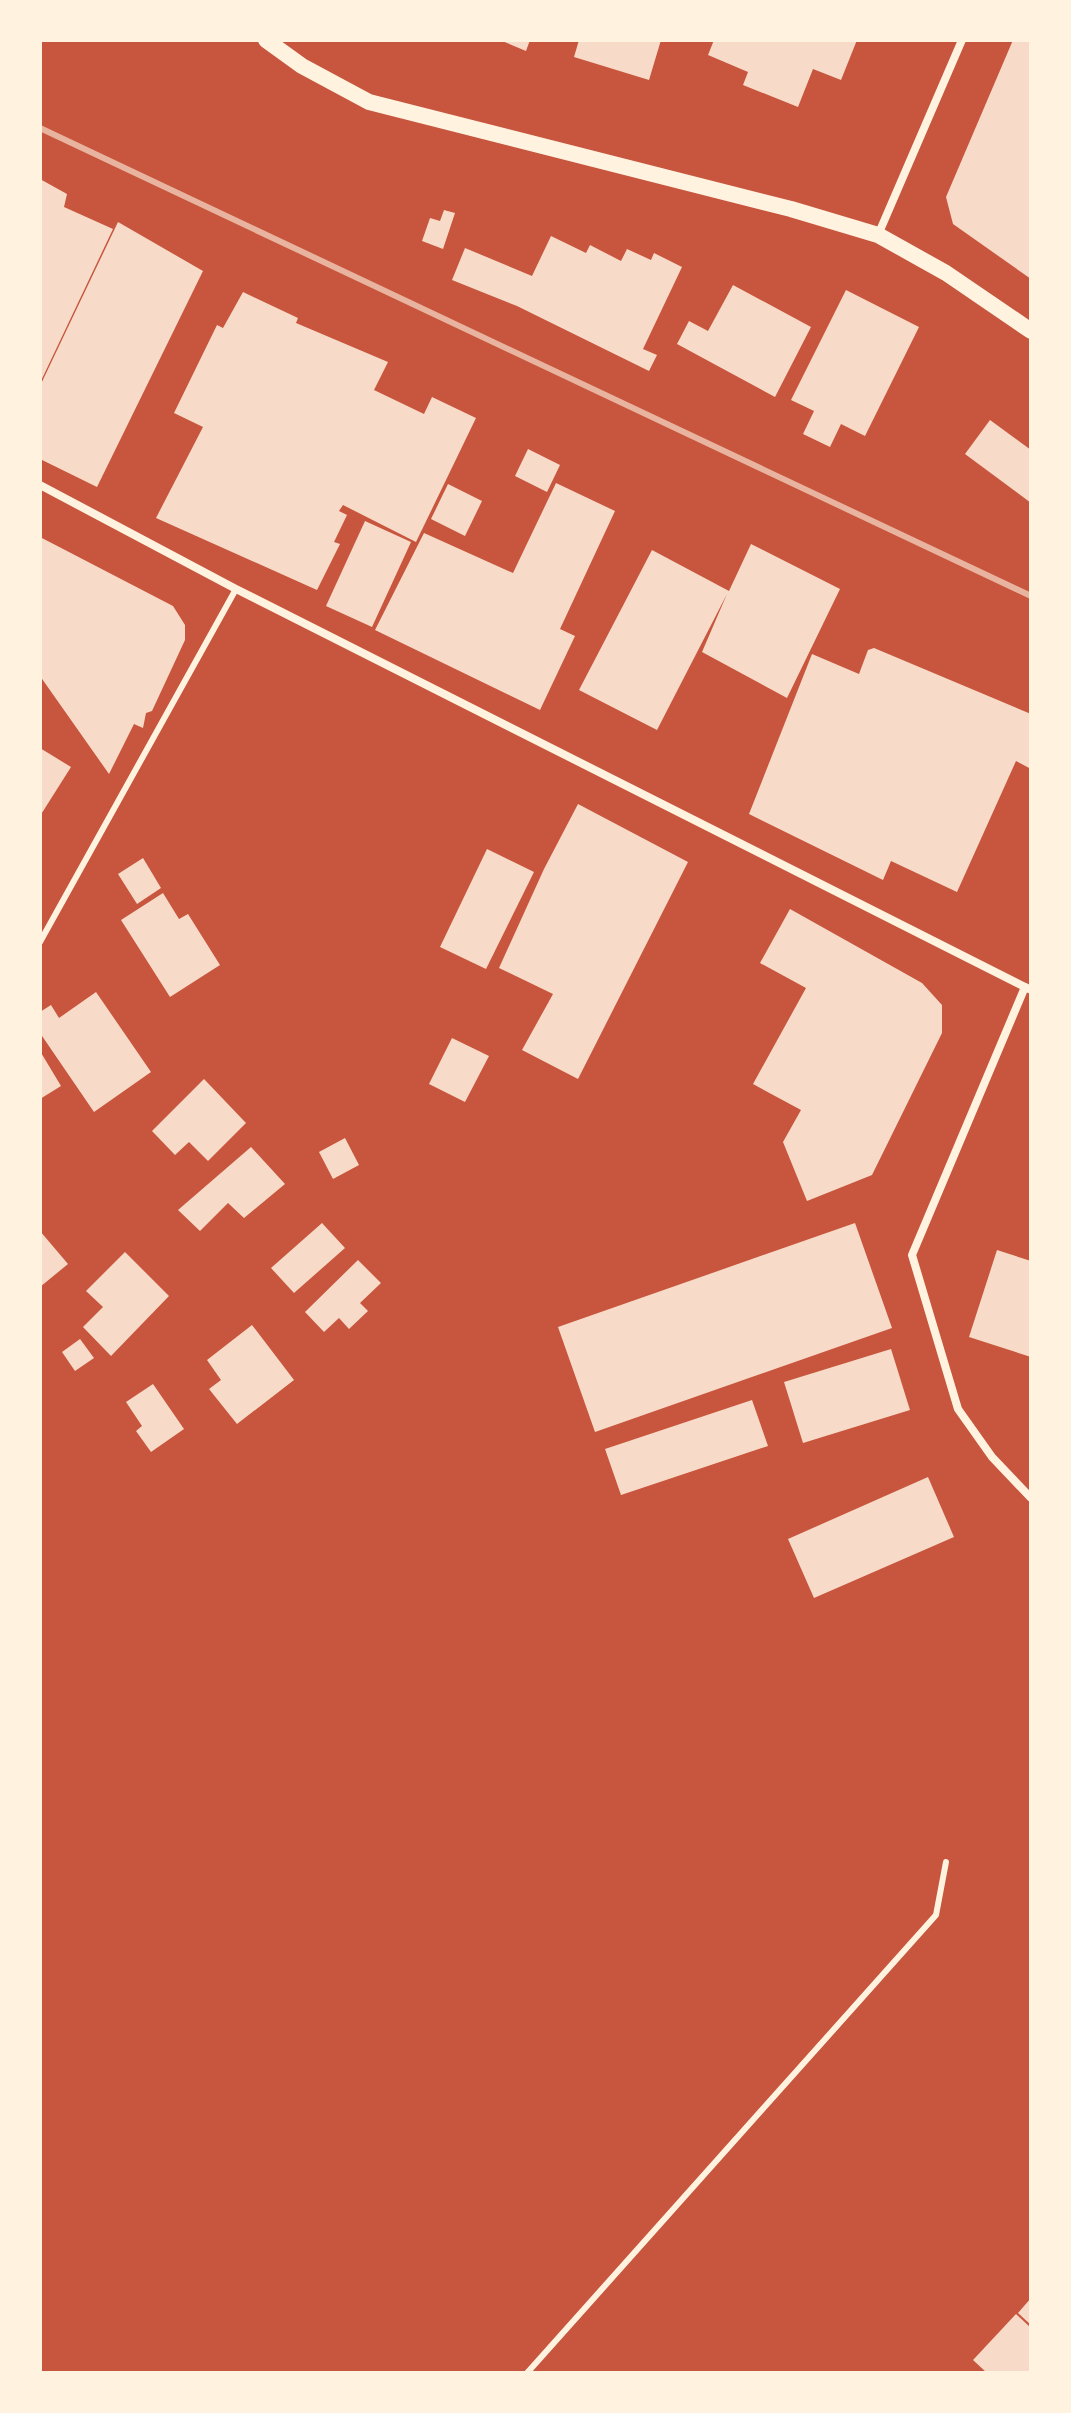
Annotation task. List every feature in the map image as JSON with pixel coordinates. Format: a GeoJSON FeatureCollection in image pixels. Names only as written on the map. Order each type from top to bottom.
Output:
{"type":"FeatureCollection","features":[{"type":"Feature","properties":{"kind":"main road"},"geometry":{"type":"LineString","coordinates":[[266,40],[302,66],[369,102],[791,209],[878,235],[946,273],[1031,331]]}},
{"type":"Feature","properties":{"kind":"street"},"geometry":{"type":"LineString","coordinates":[[878,235],[962,40]]}},
{"type":"Feature","properties":{"kind":"street"},"geometry":{"type":"LineString","coordinates":[[40,485],[236,589],[1028,988],[912,1255],[958,1409],[992,1457],[1031,1498]]}},
{"type":"Feature","properties":{"kind":"lane"},"geometry":{"type":"LineString","coordinates":[[40,942],[236,589]]}},
{"type":"Feature","properties":{"kind":"lane"},"geometry":{"type":"LineString","coordinates":[[527,2373],[936,1915],[946,1862]]}},
{"type":"Feature","properties":{"kind":"building"},"geometry":{"type":"Polygon","coordinates":[[[500,40],[530,40],[526,51],[500,40]]]}},
{"type":"Feature","properties":{"kind":"building"},"geometry":{"type":"Polygon","coordinates":[[[579,40],[661,40],[649,80],[574,57],[579,40]]]}},
{"type":"Feature","properties":{"kind":"building"},"geometry":{"type":"Polygon","coordinates":[[[714,40],[857,40],[841,80],[813,69],[798,107],[743,85],[748,72],[708,55],[714,40]]]}},
{"type":"Feature","properties":{"kind":"building"},"geometry":{"type":"Polygon","coordinates":[[[1013,40],[1031,40],[1031,279],[953,224],[946,197],[1013,40]]]}},
{"type":"Feature","properties":{"kind":"building"},"geometry":{"type":"Polygon","coordinates":[[[40,179],[67,194],[64,207],[113,229],[40,383],[40,179]]]}},
{"type":"Feature","properties":{"kind":"building"},"geometry":{"type":"Polygon","coordinates":[[[444,210],[455,213],[443,249],[422,241],[430,218],[440,221],[444,210]]]}},
{"type":"Feature","properties":{"kind":"building"},"geometry":{"type":"Polygon","coordinates":[[[118,222],[203,271],[97,487],[40,459],[40,386],[118,222]]]}},
{"type":"Feature","properties":{"kind":"building"},"geometry":{"type":"Polygon","coordinates":[[[551,236],[586,253],[590,245],[621,261],[627,249],[651,260],[654,253],[682,267],[643,349],[657,355],[649,371],[517,306],[452,280],[465,248],[532,276],[551,236]]]}},
{"type":"Feature","properties":{"kind":"building"},"geometry":{"type":"Polygon","coordinates":[[[733,285],[811,327],[775,397],[677,344],[689,321],[708,331],[733,285]]]}},
{"type":"Feature","properties":{"kind":"building"},"geometry":{"type":"Polygon","coordinates":[[[846,290],[919,327],[865,436],[841,424],[830,447],[803,434],[814,411],[791,400],[846,290]]]}},
{"type":"Feature","properties":{"kind":"building"},"geometry":{"type":"Polygon","coordinates":[[[243,292],[298,318],[296,323],[388,362],[374,390],[424,414],[432,397],[476,418],[416,542],[343,505],[339,511],[347,515],[334,542],[340,544],[317,590],[156,518],[203,427],[174,413],[217,325],[223,328],[243,292]]]}},
{"type":"Feature","properties":{"kind":"building"},"geometry":{"type":"Polygon","coordinates":[[[990,420],[1031,450],[1031,503],[965,454],[990,420]]]}},
{"type":"Feature","properties":{"kind":"building"},"geometry":{"type":"Polygon","coordinates":[[[528,449],[560,465],[547,492],[515,476],[528,449]]]}},
{"type":"Feature","properties":{"kind":"building"},"geometry":{"type":"Polygon","coordinates":[[[556,483],[615,511],[560,629],[575,636],[540,710],[375,630],[424,533],[513,573],[556,483]]]}},
{"type":"Feature","properties":{"kind":"building"},"geometry":{"type":"Polygon","coordinates":[[[448,484],[482,501],[465,536],[431,519],[448,484]]]}},
{"type":"Feature","properties":{"kind":"building"},"geometry":{"type":"Polygon","coordinates":[[[365,521],[411,542],[372,627],[326,606],[365,521]]]}},
{"type":"Feature","properties":{"kind":"building"},"geometry":{"type":"Polygon","coordinates":[[[40,537],[173,606],[185,625],[185,640],[152,711],[146,713],[143,728],[134,724],[109,774],[40,676],[40,537]]]}},
{"type":"Feature","properties":{"kind":"building"},"geometry":{"type":"Polygon","coordinates":[[[751,544],[840,589],[787,698],[702,652],[727,594],[657,730],[579,690],[652,550],[729,591],[751,544]]]}},
{"type":"Feature","properties":{"kind":"building"},"geometry":{"type":"Polygon","coordinates":[[[874,648],[1031,714],[1031,769],[1016,761],[957,892],[891,861],[883,880],[749,814],[812,654],[859,674],[868,650],[874,648]]]}},
{"type":"Feature","properties":{"kind":"building"},"geometry":{"type":"Polygon","coordinates":[[[40,748],[71,767],[40,816],[40,748]]]}},
{"type":"Feature","properties":{"kind":"building"},"geometry":{"type":"Polygon","coordinates":[[[578,804],[688,862],[578,1079],[522,1050],[553,994],[499,968],[544,869],[578,804]]]}},
{"type":"Feature","properties":{"kind":"building"},"geometry":{"type":"Polygon","coordinates":[[[487,849],[534,872],[486,969],[440,947],[487,849]]]}},
{"type":"Feature","properties":{"kind":"building"},"geometry":{"type":"Polygon","coordinates":[[[143,858],[161,888],[137,904],[118,874],[143,858]]]}},
{"type":"Feature","properties":{"kind":"building"},"geometry":{"type":"Polygon","coordinates":[[[163,893],[179,919],[188,914],[220,965],[170,997],[121,920],[163,893]]]}},
{"type":"Feature","properties":{"kind":"building"},"geometry":{"type":"Polygon","coordinates":[[[790,909],[922,983],[942,1005],[942,1033],[872,1175],[807,1201],[783,1142],[801,1110],[753,1084],[806,988],[760,963],[790,909]]]}},
{"type":"Feature","properties":{"kind":"building"},"geometry":{"type":"Polygon","coordinates":[[[96,992],[151,1072],[94,1112],[40,1033],[40,1012],[51,1005],[59,1018],[96,992]]]}},
{"type":"Feature","properties":{"kind":"building"},"geometry":{"type":"Polygon","coordinates":[[[452,1038],[489,1056],[465,1102],[429,1084],[452,1038]]]}},
{"type":"Feature","properties":{"kind":"building"},"geometry":{"type":"Polygon","coordinates":[[[40,1051],[61,1086],[40,1099],[40,1051]]]}},
{"type":"Feature","properties":{"kind":"building"},"geometry":{"type":"Polygon","coordinates":[[[204,1079],[246,1123],[208,1161],[189,1142],[175,1155],[152,1131],[204,1079]]]}},
{"type":"Feature","properties":{"kind":"building"},"geometry":{"type":"Polygon","coordinates":[[[345,1138],[359,1165],[333,1179],[319,1152],[345,1138]]]}},
{"type":"Feature","properties":{"kind":"building"},"geometry":{"type":"Polygon","coordinates":[[[251,1147],[285,1184],[244,1218],[228,1203],[200,1231],[178,1210],[251,1147]]]}},
{"type":"Feature","properties":{"kind":"building"},"geometry":{"type":"Polygon","coordinates":[[[322,1223],[345,1248],[294,1293],[271,1268],[322,1223]]]}},
{"type":"Feature","properties":{"kind":"building"},"geometry":{"type":"Polygon","coordinates":[[[855,1223],[892,1328],[595,1432],[558,1327],[855,1223]]]}},
{"type":"Feature","properties":{"kind":"building"},"geometry":{"type":"Polygon","coordinates":[[[40,1231],[68,1264],[40,1287],[40,1231]]]}},
{"type":"Feature","properties":{"kind":"building"},"geometry":{"type":"Polygon","coordinates":[[[997,1250],[1031,1261],[1031,1357],[969,1337],[997,1250]]]}},
{"type":"Feature","properties":{"kind":"building"},"geometry":{"type":"Polygon","coordinates":[[[125,1252],[169,1296],[111,1356],[83,1327],[103,1307],[86,1291],[125,1252]]]}},
{"type":"Feature","properties":{"kind":"building"},"geometry":{"type":"Polygon","coordinates":[[[358,1260],[381,1283],[360,1303],[368,1311],[349,1329],[339,1318],[324,1332],[305,1312],[358,1260]]]}},
{"type":"Feature","properties":{"kind":"building"},"geometry":{"type":"Polygon","coordinates":[[[252,1325],[294,1380],[237,1424],[209,1389],[221,1380],[207,1360],[252,1325]]]}},
{"type":"Feature","properties":{"kind":"building"},"geometry":{"type":"Polygon","coordinates":[[[80,1339],[94,1358],[75,1371],[62,1352],[80,1339]]]}},
{"type":"Feature","properties":{"kind":"building"},"geometry":{"type":"Polygon","coordinates":[[[891,1349],[910,1410],[803,1443],[784,1382],[891,1349]]]}},
{"type":"Feature","properties":{"kind":"building"},"geometry":{"type":"Polygon","coordinates":[[[153,1384],[184,1429],[151,1452],[136,1431],[142,1426],[126,1402],[153,1384]]]}},
{"type":"Feature","properties":{"kind":"building"},"geometry":{"type":"Polygon","coordinates":[[[752,1400],[768,1446],[621,1495],[605,1449],[752,1400]]]}},
{"type":"Feature","properties":{"kind":"building"},"geometry":{"type":"Polygon","coordinates":[[[928,1477],[954,1537],[814,1598],[788,1539],[928,1477]]]}},
{"type":"Feature","properties":{"kind":"building"},"geometry":{"type":"Polygon","coordinates":[[[1031,2298],[1031,2325],[1018,2313],[1031,2298]]]}},
{"type":"Feature","properties":{"kind":"building"},"geometry":{"type":"Polygon","coordinates":[[[1016,2314],[1031,2328],[1031,2373],[987,2373],[973,2360],[1016,2314]]]}},
{"type":"Feature","properties":{"kind":"railway"},"geometry":{"type":"LineString","coordinates":[[40,128],[1031,596]]}}]}
